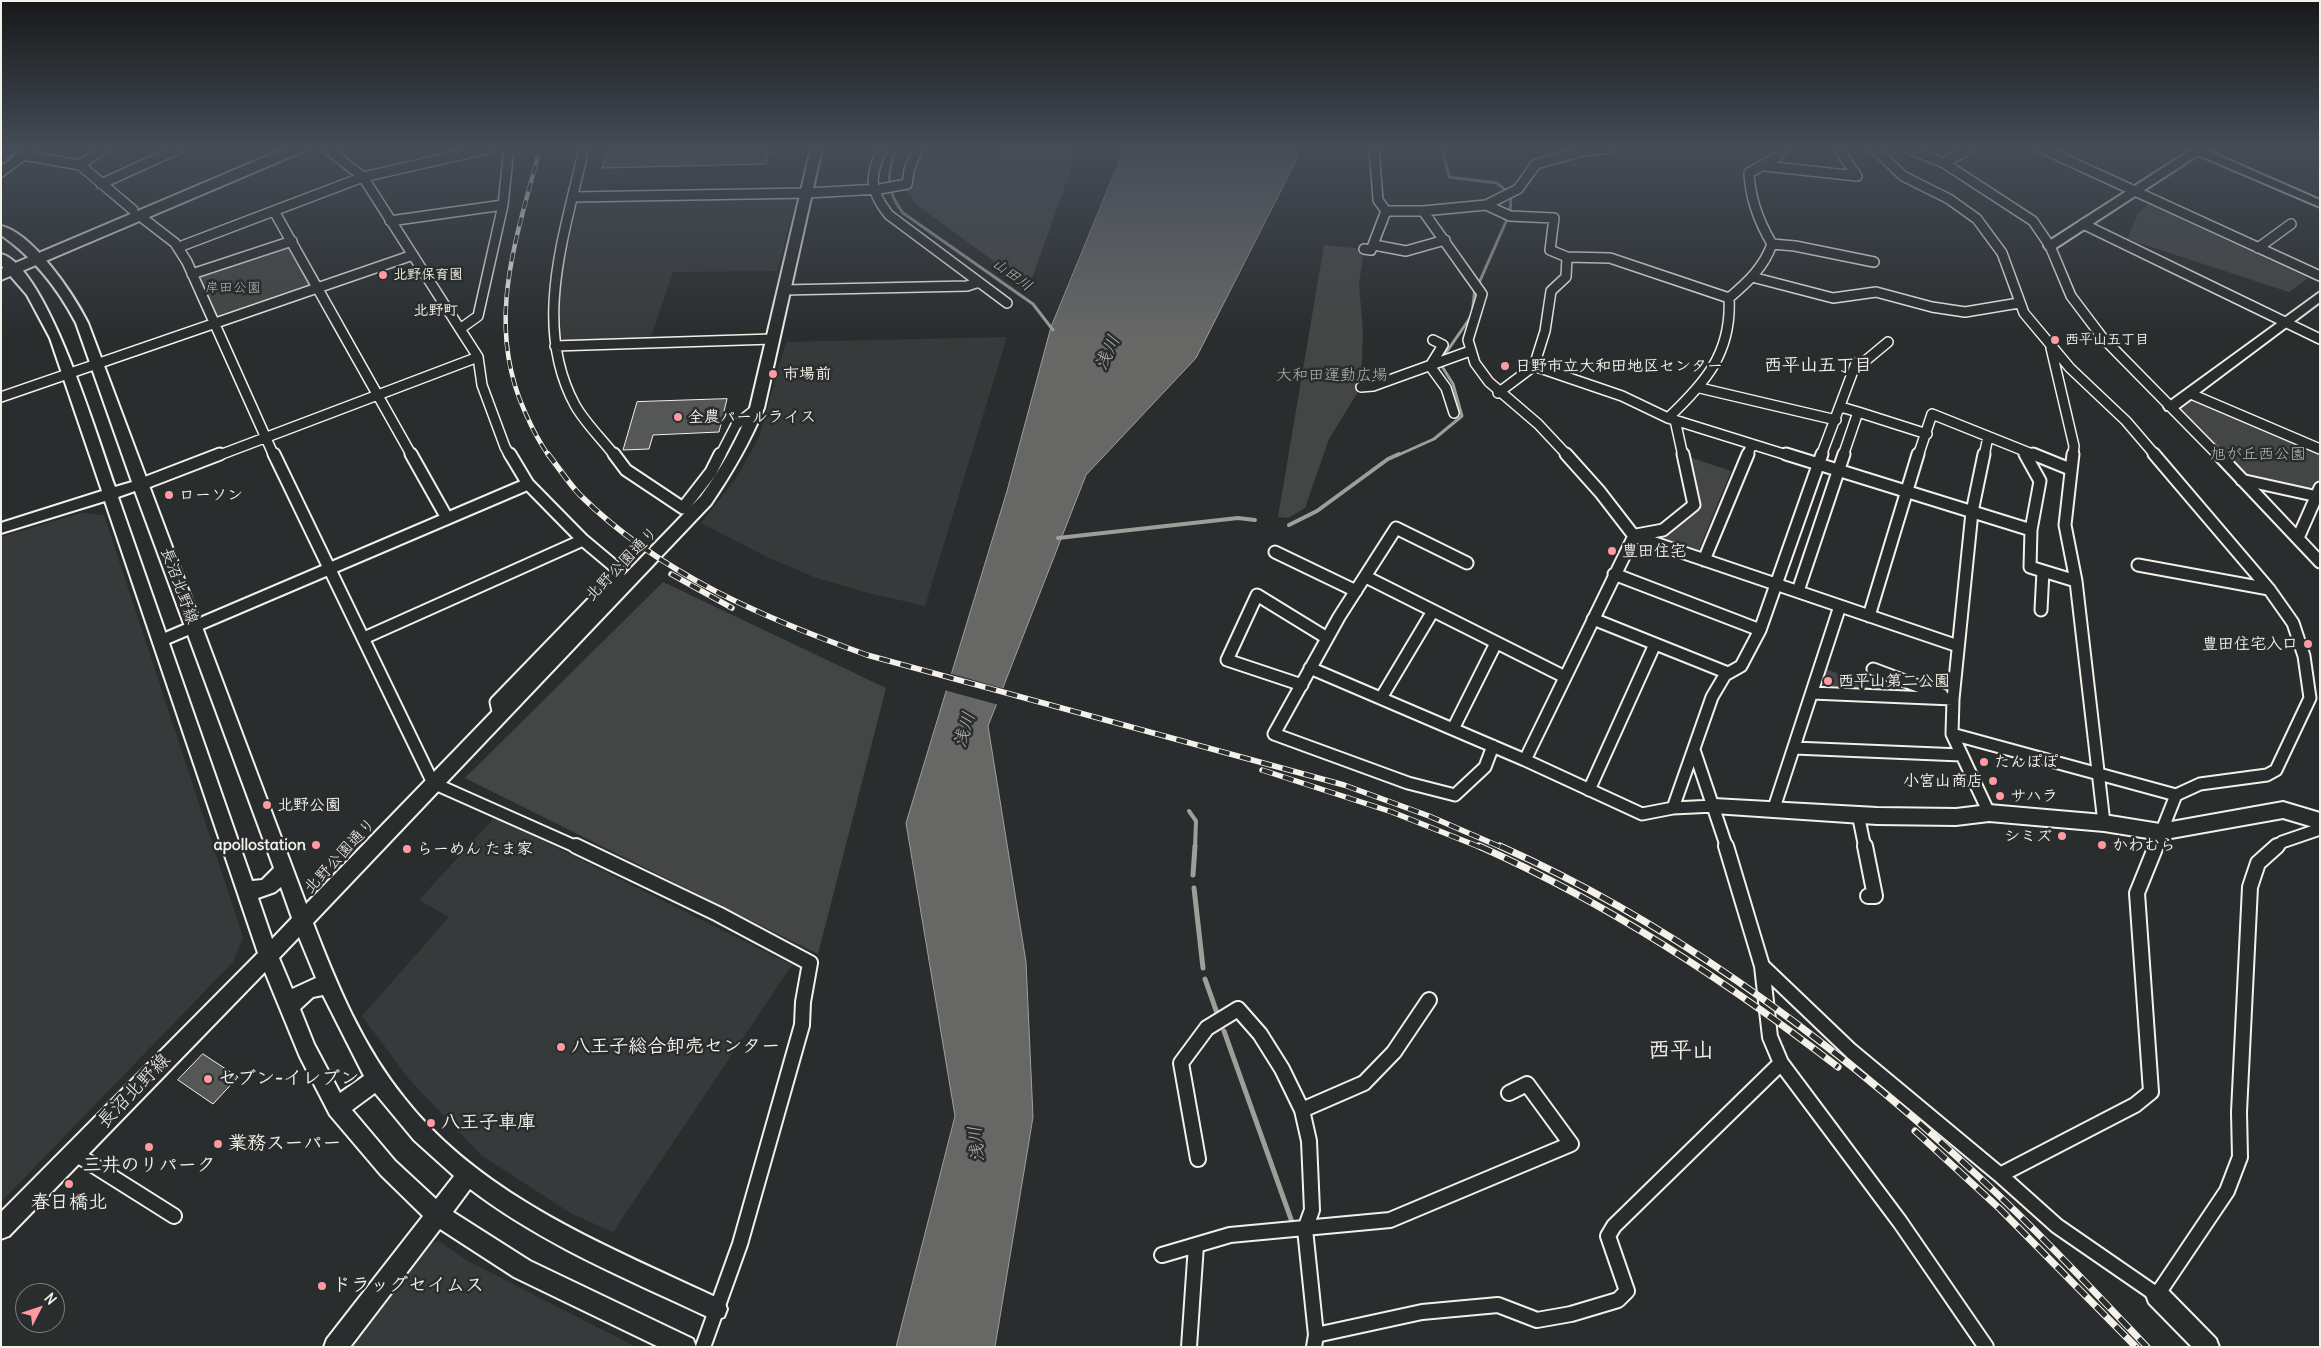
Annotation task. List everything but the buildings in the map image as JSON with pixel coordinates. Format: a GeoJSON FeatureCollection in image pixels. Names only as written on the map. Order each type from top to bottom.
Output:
{"type":"FeatureCollection","features":[{"type":"Feature","properties":{"kind":"highway"},"geometry":{"type":"LineString","coordinates":[[137,213],[142,211]]}},
{"type":"Feature","properties":{"kind":"highway"},"geometry":{"type":"LineString","coordinates":[[5,266],[36,256],[142,211]]}},
{"type":"Feature","properties":{"kind":"street"},"geometry":{"type":"LineString","coordinates":[[134,211],[179,247],[265,437],[364,638],[432,783],[599,856],[752,931],[810,963],[806,991],[800,1008],[802,1025],[740,1244],[703,1347]]}},
{"type":"Feature","properties":{"kind":"street"},"geometry":{"type":"LineString","coordinates":[[179,247],[274,211],[447,518]]}},
{"type":"Feature","properties":{"kind":"street"},"geometry":{"type":"LineString","coordinates":[[384,211],[478,357],[482,385],[492,416],[506,447],[528,484],[583,540],[620,571],[618,576],[496,702],[499,716]]}},
{"type":"Feature","properties":{"kind":"street"},"geometry":{"type":"LineString","coordinates":[[390,221],[461,211]]}},
{"type":"Feature","properties":{"kind":"street"},"geometry":{"type":"LineString","coordinates":[[460,329],[478,316],[501,211]]}},
{"type":"Feature","properties":{"kind":"street"},"geometry":{"type":"LineString","coordinates":[[570,211],[554,286],[556,357],[575,405],[626,470],[684,508],[711,472],[736,425],[757,408]]}},
{"type":"Feature","properties":{"kind":"street","name":"北野公園通り"},"geometry":{"type":"LineString","coordinates":[[302,920],[432,783],[696,513],[724,474],[746,437],[757,408],[802,211]]}},
{"type":"Feature","properties":{"kind":"street"},"geometry":{"type":"LineString","coordinates":[[884,211],[1007,303]]}},
{"type":"Feature","properties":{"kind":"street"},"geometry":{"type":"LineString","coordinates":[[1364,249],[1372,250],[1386,211],[1422,211],[1445,240],[1482,294],[1478,314],[1471,326],[1470,351],[1498,393],[1535,422],[1565,452],[1612,506],[1634,536],[1958,646]]}},
{"type":"Feature","properties":{"kind":"street"},"geometry":{"type":"LineString","coordinates":[[1499,211],[1510,216],[1554,218],[1550,250],[1567,257],[1610,258],[1729,298]]}},
{"type":"Feature","properties":{"kind":"street"},"geometry":{"type":"LineString","coordinates":[[1729,298],[1752,278],[1770,256],[1772,244],[1764,231],[1757,211]]}},
{"type":"Feature","properties":{"kind":"street"},"geometry":{"type":"LineString","coordinates":[[1966,211],[1977,219],[1996,241],[2024,313],[2040,330],[2050,348],[2074,446],[2065,525],[2076,581],[2104,823]]}},
{"type":"Feature","properties":{"kind":"street"},"geometry":{"type":"LineString","coordinates":[[2020,211],[2042,231],[2071,296],[2102,338],[2243,480],[2320,562]]}},
{"type":"Feature","properties":{"kind":"street"},"geometry":{"type":"LineString","coordinates":[[2050,246],[2104,211]]}},
{"type":"Feature","properties":{"kind":"street"},"geometry":{"type":"LineString","coordinates":[[2178,211],[2320,276]]}},
{"type":"Feature","properties":{"kind":"street"},"geometry":{"type":"LineString","coordinates":[[2083,224],[2320,339]]}},
{"type":"Feature","properties":{"kind":"street"},"geometry":{"type":"LineString","coordinates":[[2258,248],[2291,224]]}},
{"type":"Feature","properties":{"kind":"street","name":"長沼北野線"},"geometry":{"type":"LineString","coordinates":[[1,229],[36,256],[54,277],[76,310],[302,920],[1,1228]]}},
{"type":"Feature","properties":{"kind":"street"},"geometry":{"type":"LineString","coordinates":[[1374,245],[1406,251],[1445,240]]}},
{"type":"Feature","properties":{"kind":"street"},"geometry":{"type":"LineString","coordinates":[[192,274],[292,241]]}},
{"type":"Feature","properties":{"kind":"street"},"geometry":{"type":"LineString","coordinates":[[1772,244],[1795,246],[1874,262]]}},
{"type":"Feature","properties":{"kind":"street"},"geometry":{"type":"LineString","coordinates":[[1,397],[412,255]]}},
{"type":"Feature","properties":{"kind":"street"},"geometry":{"type":"LineString","coordinates":[[1498,393],[1534,366],[1545,331],[1551,291],[1566,278],[1567,257]]}},
{"type":"Feature","properties":{"kind":"street"},"geometry":{"type":"LineString","coordinates":[[5,266],[29,288],[52,330],[111,495],[268,955],[307,1050],[338,1108],[388,1168],[437,1214],[483,1246],[522,1269],[685,1347]]}},
{"type":"Feature","properties":{"kind":"street"},"geometry":{"type":"LineString","coordinates":[[29,288],[35,281],[54,277]]}},
{"type":"Feature","properties":{"kind":"street"},"geometry":{"type":"LineString","coordinates":[[1752,278],[1832,298],[1876,292],[1932,307],[1965,312],[2019,302]]}},
{"type":"Feature","properties":{"kind":"street"},"geometry":{"type":"LineString","coordinates":[[783,290],[967,286],[979,282]]}},
{"type":"Feature","properties":{"kind":"street"},"geometry":{"type":"LineString","coordinates":[[2171,407],[2191,394],[2320,296]]}},
{"type":"Feature","properties":{"kind":"street"},"geometry":{"type":"LineString","coordinates":[[1671,419],[1700,388],[1712,368],[1729,323],[1731,310],[1729,298]]}},
{"type":"Feature","properties":{"kind":"street"},"geometry":{"type":"LineString","coordinates":[[555,346],[772,339]]}},
{"type":"Feature","properties":{"kind":"street"},"geometry":{"type":"LineString","coordinates":[[1430,366],[1443,345],[1433,340]]}},
{"type":"Feature","properties":{"kind":"street"},"geometry":{"type":"LineString","coordinates":[[1673,808],[1719,682],[1728,673],[1741,666],[1760,630],[1856,362],[1864,362],[1888,342]]}},
{"type":"Feature","properties":{"kind":"street"},"geometry":{"type":"LineString","coordinates":[[1952,734],[2176,795],[2200,784],[2267,776],[2276,770],[2298,728],[2310,698],[2304,656],[2293,623],[2269,589],[2126,421],[2050,348]]}},
{"type":"Feature","properties":{"kind":"street"},"geometry":{"type":"LineString","coordinates":[[1361,387],[1373,386],[1470,351]]}},
{"type":"Feature","properties":{"kind":"street"},"geometry":{"type":"LineString","coordinates":[[1,528],[142,484],[478,357]]}},
{"type":"Feature","properties":{"kind":"street"},"geometry":{"type":"LineString","coordinates":[[1430,366],[1446,388],[1454,413]]}},
{"type":"Feature","properties":{"kind":"street"},"geometry":{"type":"LineString","coordinates":[[1534,366],[1622,396],[1671,419],[2031,530]]}},
{"type":"Feature","properties":{"kind":"street"},"geometry":{"type":"LineString","coordinates":[[1700,388],[1836,420]]}},
{"type":"Feature","properties":{"kind":"street"},"geometry":{"type":"LineString","coordinates":[[2191,394],[2320,449]]}},
{"type":"Feature","properties":{"kind":"street"},"geometry":{"type":"LineString","coordinates":[[1841,407],[1927,434]]}},
{"type":"Feature","properties":{"kind":"street"},"geometry":{"type":"LineString","coordinates":[[1798,592],[1858,412]]}},
{"type":"Feature","properties":{"kind":"street"},"geometry":{"type":"LineString","coordinates":[[1869,616],[1906,492],[1927,434],[1932,414],[2023,452],[2070,469]]}},
{"type":"Feature","properties":{"kind":"street"},"geometry":{"type":"LineString","coordinates":[[1634,536],[1663,530],[1694,505],[1671,419]]}},
{"type":"Feature","properties":{"kind":"street"},"geometry":{"type":"LineString","coordinates":[[1988,437],[1972,512],[1953,699],[1952,734],[1989,813]]}},
{"type":"Feature","properties":{"kind":"street"},"geometry":{"type":"LineString","coordinates":[[1704,560],[1752,444]]}},
{"type":"Feature","properties":{"kind":"street"},"geometry":{"type":"LineString","coordinates":[[2023,452],[2040,481],[2031,530],[2030,567],[2076,581]]}},
{"type":"Feature","properties":{"kind":"street"},"geometry":{"type":"LineString","coordinates":[[2243,480],[2319,494],[2298,538]]}},
{"type":"Feature","properties":{"kind":"street"},"geometry":{"type":"LineString","coordinates":[[160,641],[528,484]]}},
{"type":"Feature","properties":{"kind":"street"},"geometry":{"type":"LineString","coordinates":[[1467,563],[1396,528],[1327,638],[1274,734],[1408,783],[1455,795],[1485,767],[1493,746]]}},
{"type":"Feature","properties":{"kind":"street"},"geometry":{"type":"LineString","coordinates":[[1525,760],[1634,536]]}},
{"type":"Feature","properties":{"kind":"street"},"geometry":{"type":"LineString","coordinates":[[364,638],[583,540]]}},
{"type":"Feature","properties":{"kind":"street"},"geometry":{"type":"LineString","coordinates":[[1275,552],[1356,592]]}},
{"type":"Feature","properties":{"kind":"street"},"geometry":{"type":"LineString","coordinates":[[2138,565],[2269,589]]}},
{"type":"Feature","properties":{"kind":"street"},"geometry":{"type":"LineString","coordinates":[[2041,610],[2043,571]]}},
{"type":"Feature","properties":{"kind":"street"},"geometry":{"type":"LineString","coordinates":[[1614,574],[1760,630]]}},
{"type":"Feature","properties":{"kind":"street"},"geometry":{"type":"LineString","coordinates":[[1366,577],[1565,677]]}},
{"type":"Feature","properties":{"kind":"street"},"geometry":{"type":"LineString","coordinates":[[1302,685],[1227,660],[1257,596],[1327,638]]}},
{"type":"Feature","properties":{"kind":"street"},"geometry":{"type":"LineString","coordinates":[[1774,808],[1840,606]]}},
{"type":"Feature","properties":{"kind":"street"},"geometry":{"type":"LineString","coordinates":[[1381,698],[1433,611]]}},
{"type":"Feature","properties":{"kind":"street"},"geometry":{"type":"LineString","coordinates":[[1593,619],[1728,673]]}},
{"type":"Feature","properties":{"kind":"street"},"geometry":{"type":"LineString","coordinates":[[1452,729],[1496,643]]}},
{"type":"Feature","properties":{"kind":"street"},"geometry":{"type":"LineString","coordinates":[[1589,790],[1655,644]]}},
{"type":"Feature","properties":{"kind":"street"},"geometry":{"type":"LineString","coordinates":[[1310,668],[1525,760],[1642,814],[1673,808],[1714,806],[1956,817],[1989,813],[2104,823],[2160,832],[2185,830],[2246,815],[2283,810],[2320,821]]}},
{"type":"Feature","properties":{"kind":"street"},"geometry":{"type":"LineString","coordinates":[[1873,669],[1953,699]]}},
{"type":"Feature","properties":{"kind":"street"},"geometry":{"type":"LineString","coordinates":[[1812,693],[1953,699]]}},
{"type":"Feature","properties":{"kind":"street"},"geometry":{"type":"LineString","coordinates":[[1794,748],[1961,755]]}},
{"type":"Feature","properties":{"kind":"street"},"geometry":{"type":"LineString","coordinates":[[1694,750],[1714,806],[1762,966],[1770,1037],[1782,1063],[1900,1222],[1986,1347]]}},
{"type":"Feature","properties":{"kind":"street"},"geometry":{"type":"LineString","coordinates":[[2000,1174],[2135,1105],[2151,1092],[2137,893],[2176,795]]}},
{"type":"Feature","properties":{"kind":"street"},"geometry":{"type":"LineString","coordinates":[[1858,814],[1875,896],[1868,896]]}},
{"type":"Feature","properties":{"kind":"street"},"geometry":{"type":"LineString","coordinates":[[2157,1294],[2227,1191],[2240,1157],[2239,1112],[2250,887],[2258,863],[2282,842],[2320,829]]}},
{"type":"Feature","properties":{"kind":"street"},"geometry":{"type":"LineString","coordinates":[[246,888],[256,891],[263,889],[279,878],[283,870]]}},
{"type":"Feature","properties":{"kind":"street"},"geometry":{"type":"LineString","coordinates":[[302,920],[344,1021],[377,1079],[421,1133],[468,1175],[549,1228],[716,1309]]}},
{"type":"Feature","properties":{"kind":"street"},"geometry":{"type":"LineString","coordinates":[[1762,966],[1852,1050],[2000,1174],[2057,1226],[2157,1294],[2208,1347]]}},
{"type":"Feature","properties":{"kind":"street"},"geometry":{"type":"LineString","coordinates":[[290,1007],[305,991],[315,986],[330,987]]}},
{"type":"Feature","properties":{"kind":"street"},"geometry":{"type":"LineString","coordinates":[[1302,1110],[1364,1082],[1394,1052],[1429,1000]]}},
{"type":"Feature","properties":{"kind":"street"},"geometry":{"type":"LineString","coordinates":[[1198,1159],[1181,1063],[1207,1028],[1238,1009],[1260,1034],[1282,1069],[1302,1110],[1309,1141],[1313,1184],[1312,1210],[1305,1229],[1315,1341],[1422,1312],[1498,1305],[1537,1320],[1572,1314],[1618,1300],[1627,1291],[1608,1236],[1614,1226],[1782,1063]]}},
{"type":"Feature","properties":{"kind":"street"},"geometry":{"type":"LineString","coordinates":[[338,1108],[377,1079]]}},
{"type":"Feature","properties":{"kind":"street"},"geometry":{"type":"LineString","coordinates":[[1162,1255],[1230,1235],[1390,1220],[1571,1144],[1527,1084],[1509,1093]]}},
{"type":"Feature","properties":{"kind":"street"},"geometry":{"type":"LineString","coordinates":[[74,1152],[174,1216]]}},
{"type":"Feature","properties":{"kind":"street"},"geometry":{"type":"LineString","coordinates":[[335,1347],[468,1175]]}},
{"type":"Feature","properties":{"kind":"street"},"geometry":{"type":"LineString","coordinates":[[1189,1347],[1196,1245]]}},
{"type":"Feature","properties":{"kind":"shaded area"},"geometry":{"type":"Polygon","coordinates":[[[576,211],[793,211],[777,271],[673,272],[650,340],[566,342],[560,336],[560,285],[576,211]]]}},
{"type":"Feature","properties":{"kind":"shaded area"},"geometry":{"type":"Polygon","coordinates":[[[1007,337],[925,606],[864,592],[814,577],[769,558],[701,523],[737,477],[759,437],[786,342],[1007,337]]]}},
{"type":"Feature","properties":{"kind":"shaded area"},"geometry":{"type":"Polygon","coordinates":[[[81,513],[104,515],[243,937],[233,962],[1,1202],[1,537],[81,513]]]}},
{"type":"Feature","properties":{"kind":"shaded area","name":"八王子総合卸売センター"},"geometry":{"type":"Polygon","coordinates":[[[495,817],[792,965],[613,1232],[572,1214],[481,1155],[409,1079],[362,1016],[449,917],[419,900],[495,817]]]}},
{"type":"Feature","properties":{"kind":"shaded area"},"geometry":{"type":"Polygon","coordinates":[[[439,1241],[468,1261],[636,1347],[350,1347],[429,1244],[439,1241]]]}},
{"type":"Feature","properties":{"kind":"green space"},"geometry":{"type":"Polygon","coordinates":[[[925,211],[1056,211],[1032,278],[1025,284],[925,211]]]}},
{"type":"Feature","properties":{"kind":"green space"},"geometry":{"type":"Polygon","coordinates":[[[2140,211],[2163,211],[2308,278],[2289,292],[2127,239],[2140,211]]]}},
{"type":"Feature","properties":{"kind":"green space","name":"岸田公園"},"geometry":{"type":"Polygon","coordinates":[[[288,245],[309,283],[308,288],[225,317],[216,316],[198,275],[288,245]]]}},
{"type":"Feature","properties":{"kind":"green space","name":"大和田運動広場"},"geometry":{"type":"Polygon","coordinates":[[[1324,245],[1364,249],[1359,284],[1363,333],[1361,387],[1329,439],[1305,508],[1288,518],[1278,517],[1324,245]]]}},
{"type":"Feature","properties":{"kind":"green space","name":"旭が丘西公園"},"geometry":{"type":"Polygon","coordinates":[[[2191,394],[2320,449],[2320,488],[2316,496],[2243,480],[2171,407],[2191,394]]]}},
{"type":"Feature","properties":{"kind":"green space"},"geometry":{"type":"Polygon","coordinates":[[[1689,457],[1731,471],[1698,552],[1660,539],[1699,509],[1689,457]]]}},
{"type":"Feature","properties":{"kind":"green space"},"geometry":{"type":"Polygon","coordinates":[[[663,582],[886,688],[818,954],[465,778],[663,582]]]}},
{"type":"Feature","properties":{"kind":"green space"},"geometry":{"type":"Polygon","coordinates":[[[1827,669],[1884,694],[1822,689],[1827,669]]]}},
{"type":"Feature","properties":{"kind":"water","name":"浅川"},"geometry":{"type":"Polygon","coordinates":[[[1099,211],[1271,211],[1196,358],[1086,475],[988,726],[1026,962],[1033,1117],[995,1347],[896,1347],[955,1116],[906,823],[1007,491],[1051,327],[1099,211]]]}},
{"type":"Feature","properties":{"kind":"pier"},"geometry":{"type":"Polygon","coordinates":[[[949,673],[1005,689],[999,705],[944,690],[949,673]]]}},
{"type":"Feature","properties":{"kind":"waterway","name":"山田川"},"geometry":{"type":"LineString","coordinates":[[901,211],[1033,304],[1053,330]]}},
{"type":"Feature","properties":{"kind":"waterway"},"geometry":{"type":"LineString","coordinates":[[1479,283],[1508,217]]}},
{"type":"Feature","properties":{"kind":"waterway"},"geometry":{"type":"LineString","coordinates":[[1441,360],[1472,315],[1475,287]]}},
{"type":"Feature","properties":{"kind":"waterway"},"geometry":{"type":"LineString","coordinates":[[1396,456],[1434,439],[1462,416],[1453,384],[1443,368]]}},
{"type":"Feature","properties":{"kind":"waterway"},"geometry":{"type":"LineString","coordinates":[[1289,525],[1317,511],[1388,459],[1399,454]]}},
{"type":"Feature","properties":{"kind":"waterway"},"geometry":{"type":"LineString","coordinates":[[1058,538],[1238,518],[1255,520]]}},
{"type":"Feature","properties":{"kind":"waterway"},"geometry":{"type":"LineString","coordinates":[[1189,811],[1196,821],[1195,848]]}},
{"type":"Feature","properties":{"kind":"waterway"},"geometry":{"type":"LineString","coordinates":[[1193,875],[1195,846]]}},
{"type":"Feature","properties":{"kind":"waterway"},"geometry":{"type":"LineString","coordinates":[[1194,888],[1203,968]]}},
{"type":"Feature","properties":{"kind":"waterway"},"geometry":{"type":"LineString","coordinates":[[1205,979],[1217,1013]]}},
{"type":"Feature","properties":{"kind":"waterway"},"geometry":{"type":"LineString","coordinates":[[1224,1031],[1292,1222]]}},
{"type":"Feature","properties":{"kind":"railway"},"geometry":{"type":"LineString","coordinates":[[523,211],[508,280],[507,345],[513,379],[525,412],[549,456]]}},
{"type":"Feature","properties":{"kind":"railway"},"geometry":{"type":"LineString","coordinates":[[548,454],[581,496],[612,524],[645,549],[715,591],[790,626],[867,655],[1344,785],[1429,816],[1503,848]]}},
{"type":"Feature","properties":{"kind":"railway"},"geometry":{"type":"LineString","coordinates":[[671,574],[732,608]]}},
{"type":"Feature","properties":{"kind":"railway"},"geometry":{"type":"LineString","coordinates":[[1262,770],[1392,812],[1482,848]]}},
{"type":"Feature","properties":{"kind":"railway"},"geometry":{"type":"LineString","coordinates":[[1479,846],[1574,893],[1665,946],[1753,1004],[1838,1067]]}},
{"type":"Feature","properties":{"kind":"railway"},"geometry":{"type":"LineString","coordinates":[[1500,846],[1566,877],[1630,912],[1692,951],[1811,1035],[1869,1080],[2000,1196],[2147,1347]]}},
{"type":"Feature","properties":{"kind":"railway"},"geometry":{"type":"LineString","coordinates":[[1915,1131],[2000,1209],[2136,1347]]}},
{"type":"Feature","properties":{"kind":"place","name":"北野保育園"},"geometry":{"type":"Point","coordinates":[383,275]}},
{"type":"Feature","properties":{"kind":"place","name":"西平山五丁目"},"geometry":{"type":"Point","coordinates":[2055,340]}},
{"type":"Feature","properties":{"kind":"place","name":"日野市立大和田地区センター"},"geometry":{"type":"Point","coordinates":[1505,366]}},
{"type":"Feature","properties":{"kind":"place","name":"市場前"},"geometry":{"type":"Point","coordinates":[773,374]}},
{"type":"Feature","properties":{"kind":"place","name":"全農パールライス"},"geometry":{"type":"Point","coordinates":[678,417]}},
{"type":"Feature","properties":{"kind":"place","name":"ローソン"},"geometry":{"type":"Point","coordinates":[169,495]}},
{"type":"Feature","properties":{"kind":"place","name":"豊田住宅"},"geometry":{"type":"Point","coordinates":[1612,551]}},
{"type":"Feature","properties":{"kind":"place","name":"豊田住宅入口"},"geometry":{"type":"Point","coordinates":[2308,644]}},
{"type":"Feature","properties":{"kind":"place","name":"西平山第二公園"},"geometry":{"type":"Point","coordinates":[1828,681]}},
{"type":"Feature","properties":{"kind":"place","name":"たんぽぽ"},"geometry":{"type":"Point","coordinates":[1984,762]}},
{"type":"Feature","properties":{"kind":"place","name":"小宮山商店"},"geometry":{"type":"Point","coordinates":[1993,781]}},
{"type":"Feature","properties":{"kind":"place","name":"サハラ"},"geometry":{"type":"Point","coordinates":[2000,796]}},
{"type":"Feature","properties":{"kind":"place","name":"北野公園"},"geometry":{"type":"Point","coordinates":[267,805]}},
{"type":"Feature","properties":{"kind":"place","name":"シミズ"},"geometry":{"type":"Point","coordinates":[2062,836]}},
{"type":"Feature","properties":{"kind":"place","name":"apollostation"},"geometry":{"type":"Point","coordinates":[316,845]}},
{"type":"Feature","properties":{"kind":"place","name":"かわむら"},"geometry":{"type":"Point","coordinates":[2102,845]}},
{"type":"Feature","properties":{"kind":"place","name":"らーめん たま家"},"geometry":{"type":"Point","coordinates":[407,849]}},
{"type":"Feature","properties":{"kind":"place","name":"八王子総合卸売センター"},"geometry":{"type":"Point","coordinates":[561,1047]}},
{"type":"Feature","properties":{"kind":"place","name":"セブン-イレブン"},"geometry":{"type":"Point","coordinates":[208,1079]}},
{"type":"Feature","properties":{"kind":"place","name":"八王子車庫"},"geometry":{"type":"Point","coordinates":[431,1123]}},
{"type":"Feature","properties":{"kind":"place","name":"業務スーパー"},"geometry":{"type":"Point","coordinates":[218,1144]}},
{"type":"Feature","properties":{"kind":"place","name":"三井のリパーク"},"geometry":{"type":"Point","coordinates":[149,1147]}},
{"type":"Feature","properties":{"kind":"place","name":"春日橋北"},"geometry":{"type":"Point","coordinates":[69,1184]}},
{"type":"Feature","properties":{"kind":"place","name":"ドラッグセイムス"},"geometry":{"type":"Point","coordinates":[322,1286]}},
{"type":"Feature","properties":{"kind":"district","name":"北野町"},"geometry":{"type":"Point","coordinates":[436,311]}},
{"type":"Feature","properties":{"kind":"district","name":"西平山五丁目"},"geometry":{"type":"Point","coordinates":[1818,366]}},
{"type":"Feature","properties":{"kind":"district","name":"西平山"},"geometry":{"type":"Point","coordinates":[1681,1051]}}]}
